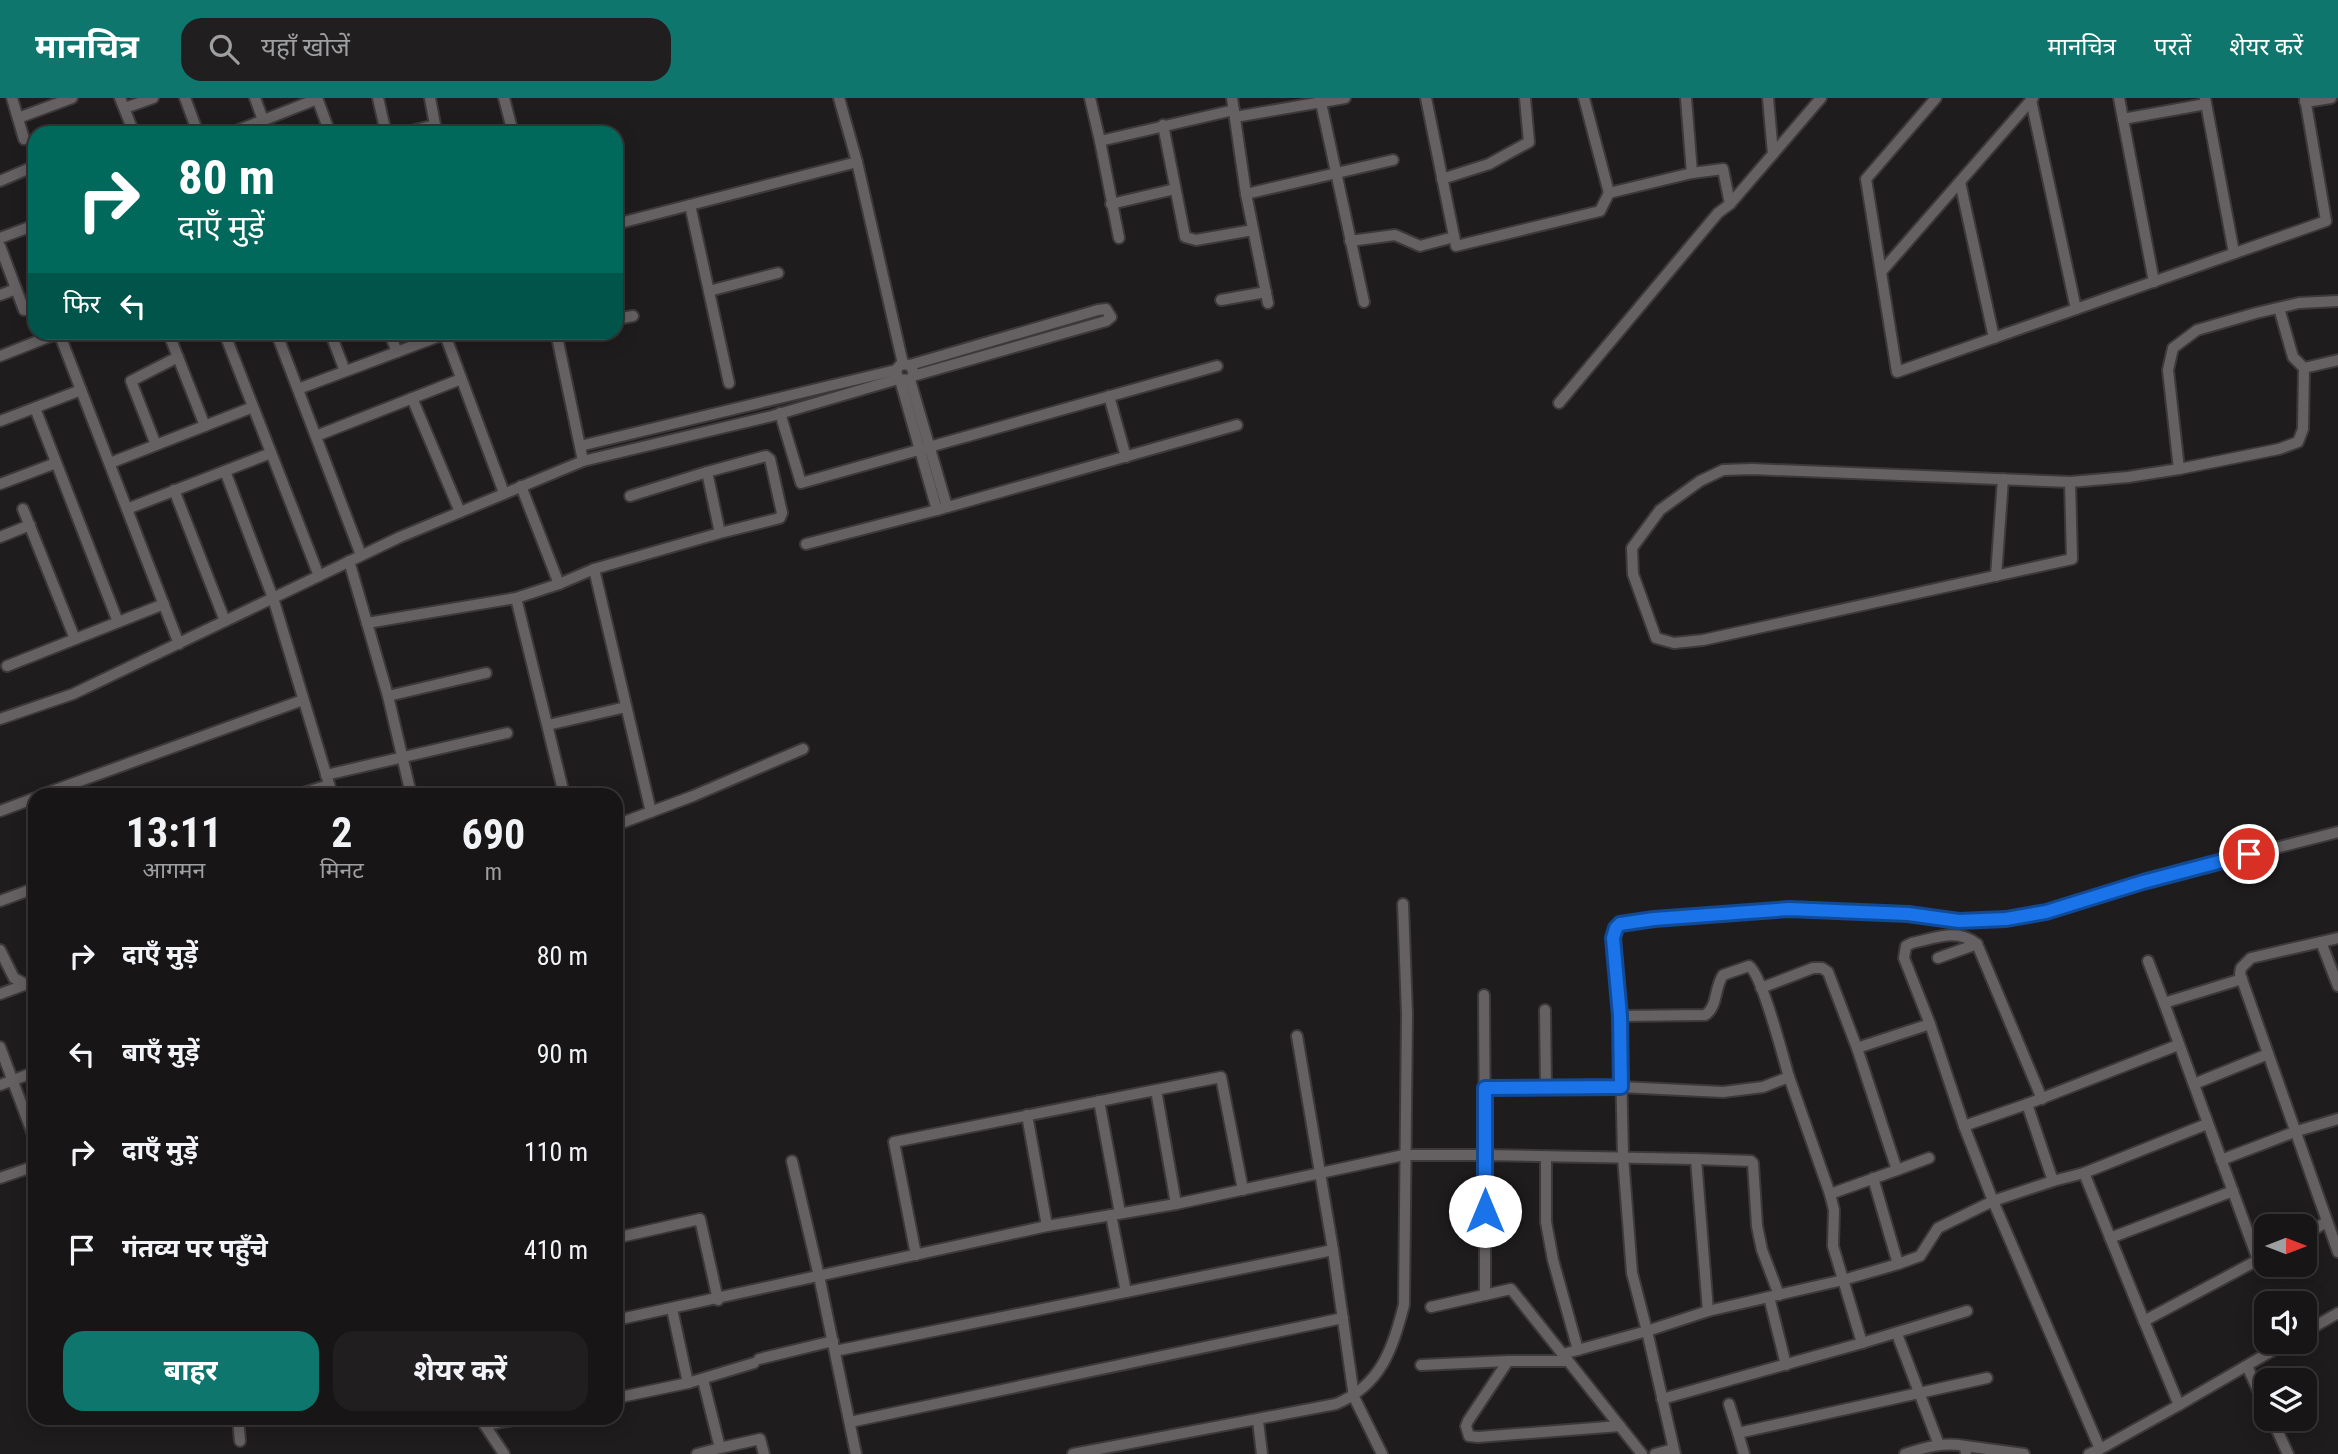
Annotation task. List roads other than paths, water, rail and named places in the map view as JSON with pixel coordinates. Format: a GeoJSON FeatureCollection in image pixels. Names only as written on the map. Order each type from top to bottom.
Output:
{"type":"FeatureCollection","features":[{"type":"Feature","properties":{"kind":"street"},"geometry":{"type":"LineString","coordinates":[[12,98],[23,139]]}},
{"type":"Feature","properties":{"kind":"street"},"geometry":{"type":"LineString","coordinates":[[18,118],[72,98]]}},
{"type":"Feature","properties":{"kind":"street"},"geometry":{"type":"LineString","coordinates":[[131,126],[123,103],[153,98]]}},
{"type":"Feature","properties":{"kind":"street"},"geometry":{"type":"LineString","coordinates":[[185,98],[195,126]]}},
{"type":"Feature","properties":{"kind":"street"},"geometry":{"type":"LineString","coordinates":[[255,98],[263,120]]}},
{"type":"Feature","properties":{"kind":"street"},"geometry":{"type":"LineString","coordinates":[[248,126],[317,98],[327,126]]}},
{"type":"Feature","properties":{"kind":"street"},"geometry":{"type":"LineString","coordinates":[[378,98],[384,126]]}},
{"type":"Feature","properties":{"kind":"street"},"geometry":{"type":"LineString","coordinates":[[429,98],[435,126]]}},
{"type":"Feature","properties":{"kind":"street"},"geometry":{"type":"LineString","coordinates":[[504,98],[511,126]]}},
{"type":"Feature","properties":{"kind":"street"},"geometry":{"type":"LineString","coordinates":[[839,98],[857,162],[904,373],[942,509]]}},
{"type":"Feature","properties":{"kind":"street"},"geometry":{"type":"LineString","coordinates":[[1090,98],[1119,238]]}},
{"type":"Feature","properties":{"kind":"street"},"geometry":{"type":"LineString","coordinates":[[1100,141],[1234,108],[1345,98]]}},
{"type":"Feature","properties":{"kind":"street"},"geometry":{"type":"LineString","coordinates":[[1426,98],[1456,246],[1600,211],[1609,193],[1584,98]]}},
{"type":"Feature","properties":{"kind":"street"},"geometry":{"type":"LineString","coordinates":[[1442,179],[1489,164],[1529,142],[1525,98]]}},
{"type":"Feature","properties":{"kind":"street"},"geometry":{"type":"LineString","coordinates":[[1686,98],[1692,173]]}},
{"type":"Feature","properties":{"kind":"street"},"geometry":{"type":"LineString","coordinates":[[1768,98],[1773,154]]}},
{"type":"Feature","properties":{"kind":"street"},"geometry":{"type":"LineString","coordinates":[[1559,403],[1718,213],[1730,204],[1821,98]]}},
{"type":"Feature","properties":{"kind":"street"},"geometry":{"type":"LineString","coordinates":[[1936,98],[1866,179],[1898,372],[2332,220],[2305,100],[2331,98]]}},
{"type":"Feature","properties":{"kind":"street"},"geometry":{"type":"LineString","coordinates":[[2119,98],[2154,282]]}},
{"type":"Feature","properties":{"kind":"street"},"geometry":{"type":"LineString","coordinates":[[1320,99],[1364,302]]}},
{"type":"Feature","properties":{"kind":"street"},"geometry":{"type":"LineString","coordinates":[[1881,272],[2032,99]]}},
{"type":"Feature","properties":{"kind":"street"},"geometry":{"type":"LineString","coordinates":[[2032,99],[2076,309]]}},
{"type":"Feature","properties":{"kind":"street"},"geometry":{"type":"LineString","coordinates":[[2123,119],[2206,101],[2234,253]]}},
{"type":"Feature","properties":{"kind":"street"},"geometry":{"type":"LineString","coordinates":[[1221,300],[1267,297],[1246,194],[1234,108]]}},
{"type":"Feature","properties":{"kind":"street"},"geometry":{"type":"LineString","coordinates":[[1163,125],[1182,231],[1189,239],[1196,240],[1253,230]]}},
{"type":"Feature","properties":{"kind":"street"},"geometry":{"type":"LineString","coordinates":[[1246,194],[1393,160]]}},
{"type":"Feature","properties":{"kind":"street"},"geometry":{"type":"LineString","coordinates":[[623,222],[857,162]]}},
{"type":"Feature","properties":{"kind":"street"},"geometry":{"type":"LineString","coordinates":[[0,181],[28,169]]}},
{"type":"Feature","properties":{"kind":"street"},"geometry":{"type":"LineString","coordinates":[[1609,193],[1692,173],[1723,169],[1730,204]]}},
{"type":"Feature","properties":{"kind":"street"},"geometry":{"type":"LineString","coordinates":[[1960,182],[1994,338]]}},
{"type":"Feature","properties":{"kind":"street"},"geometry":{"type":"LineString","coordinates":[[1111,204],[1175,189]]}},
{"type":"Feature","properties":{"kind":"street"},"geometry":{"type":"LineString","coordinates":[[691,205],[729,383]]}},
{"type":"Feature","properties":{"kind":"street"},"geometry":{"type":"LineString","coordinates":[[0,238],[28,228]]}},
{"type":"Feature","properties":{"kind":"street"},"geometry":{"type":"LineString","coordinates":[[1350,241],[1395,235],[1420,246],[1454,237]]}},
{"type":"Feature","properties":{"kind":"street"},"geometry":{"type":"LineString","coordinates":[[0,246],[24,310]]}},
{"type":"Feature","properties":{"kind":"street"},"geometry":{"type":"LineString","coordinates":[[709,291],[778,274]]}},
{"type":"Feature","properties":{"kind":"street"},"geometry":{"type":"LineString","coordinates":[[0,295],[16,289]]}},
{"type":"Feature","properties":{"kind":"street"},"geometry":{"type":"LineString","coordinates":[[2179,469],[2168,370],[2172,348],[2197,330],[2299,303],[2338,300]]}},
{"type":"Feature","properties":{"kind":"street"},"geometry":{"type":"LineString","coordinates":[[2070,482],[2072,559],[1703,640],[1674,643],[1656,638],[1633,574],[1632,548],[1660,510],[1700,481],[1723,470],[1766,469],[2070,482],[2179,469],[2279,449],[2298,442],[2303,429],[2304,368],[2293,357],[2278,308]]}},
{"type":"Feature","properties":{"kind":"street"},"geometry":{"type":"LineString","coordinates":[[0,719],[74,694],[361,555],[583,461],[780,413],[904,373],[1050,324],[1102,309],[1109,311],[1111,317],[1106,321],[1053,336],[904,373],[580,446]]}},
{"type":"Feature","properties":{"kind":"street"},"geometry":{"type":"LineString","coordinates":[[623,318],[633,316]]}},
{"type":"Feature","properties":{"kind":"street"},"geometry":{"type":"LineString","coordinates":[[1050,324],[1053,336]]}},
{"type":"Feature","properties":{"kind":"street"},"geometry":{"type":"LineString","coordinates":[[0,356],[42,340]]}},
{"type":"Feature","properties":{"kind":"street"},"geometry":{"type":"LineString","coordinates":[[63,340],[179,644]]}},
{"type":"Feature","properties":{"kind":"street"},"geometry":{"type":"LineString","coordinates":[[172,340],[205,426]]}},
{"type":"Feature","properties":{"kind":"street"},"geometry":{"type":"LineString","coordinates":[[228,340],[319,576]]}},
{"type":"Feature","properties":{"kind":"street"},"geometry":{"type":"LineString","coordinates":[[279,340],[361,555]]}},
{"type":"Feature","properties":{"kind":"street"},"geometry":{"type":"LineString","coordinates":[[333,340],[345,372]]}},
{"type":"Feature","properties":{"kind":"street"},"geometry":{"type":"LineString","coordinates":[[392,340],[397,352]]}},
{"type":"Feature","properties":{"kind":"street"},"geometry":{"type":"LineString","coordinates":[[298,389],[427,340]]}},
{"type":"Feature","properties":{"kind":"street"},"geometry":{"type":"LineString","coordinates":[[447,340],[504,494]]}},
{"type":"Feature","properties":{"kind":"street"},"geometry":{"type":"LineString","coordinates":[[558,340],[583,461]]}},
{"type":"Feature","properties":{"kind":"street"},"geometry":{"type":"LineString","coordinates":[[156,445],[131,381],[178,356]]}},
{"type":"Feature","properties":{"kind":"street"},"geometry":{"type":"LineString","coordinates":[[2304,368],[2338,360]]}},
{"type":"Feature","properties":{"kind":"street"},"geometry":{"type":"LineString","coordinates":[[780,413],[801,483],[1217,366]]}},
{"type":"Feature","properties":{"kind":"street"},"geometry":{"type":"LineString","coordinates":[[316,436],[461,379]]}},
{"type":"Feature","properties":{"kind":"street"},"geometry":{"type":"LineString","coordinates":[[0,421],[81,390]]}},
{"type":"Feature","properties":{"kind":"street"},"geometry":{"type":"LineString","coordinates":[[1109,396],[1126,457]]}},
{"type":"Feature","properties":{"kind":"street"},"geometry":{"type":"LineString","coordinates":[[412,398],[460,512]]}},
{"type":"Feature","properties":{"kind":"street"},"geometry":{"type":"LineString","coordinates":[[110,463],[253,407]]}},
{"type":"Feature","properties":{"kind":"street"},"geometry":{"type":"LineString","coordinates":[[35,408],[118,622]]}},
{"type":"Feature","properties":{"kind":"street"},"geometry":{"type":"LineString","coordinates":[[806,544],[942,509],[1237,425]]}},
{"type":"Feature","properties":{"kind":"street"},"geometry":{"type":"LineString","coordinates":[[127,509],[271,453]]}},
{"type":"Feature","properties":{"kind":"street"},"geometry":{"type":"LineString","coordinates":[[367,624],[516,598],[594,569],[780,518],[782,513],[770,459],[766,456],[630,496]]}},
{"type":"Feature","properties":{"kind":"street"},"geometry":{"type":"LineString","coordinates":[[0,484],[56,463]]}},
{"type":"Feature","properties":{"kind":"street"},"geometry":{"type":"LineString","coordinates":[[225,471],[273,598],[329,785],[401,756],[507,733]]}},
{"type":"Feature","properties":{"kind":"street"},"geometry":{"type":"LineString","coordinates":[[707,472],[720,533]]}},
{"type":"Feature","properties":{"kind":"street"},"geometry":{"type":"LineString","coordinates":[[1996,576],[2003,479]]}},
{"type":"Feature","properties":{"kind":"street"},"geometry":{"type":"LineString","coordinates":[[522,486],[559,584]]}},
{"type":"Feature","properties":{"kind":"street"},"geometry":{"type":"LineString","coordinates":[[174,491],[225,621]]}},
{"type":"Feature","properties":{"kind":"street"},"geometry":{"type":"LineString","coordinates":[[23,509],[75,639]]}},
{"type":"Feature","properties":{"kind":"street"},"geometry":{"type":"LineString","coordinates":[[0,537],[30,525]]}},
{"type":"Feature","properties":{"kind":"street"},"geometry":{"type":"LineString","coordinates":[[349,561],[388,696],[409,788]]}},
{"type":"Feature","properties":{"kind":"street"},"geometry":{"type":"LineString","coordinates":[[594,569],[651,812]]}},
{"type":"Feature","properties":{"kind":"street"},"geometry":{"type":"LineString","coordinates":[[516,598],[563,788]]}},
{"type":"Feature","properties":{"kind":"street"},"geometry":{"type":"LineString","coordinates":[[7,666],[164,604]]}},
{"type":"Feature","properties":{"kind":"street"},"geometry":{"type":"LineString","coordinates":[[388,696],[486,673]]}},
{"type":"Feature","properties":{"kind":"street"},"geometry":{"type":"LineString","coordinates":[[61,788],[303,700]]}},
{"type":"Feature","properties":{"kind":"street"},"geometry":{"type":"LineString","coordinates":[[548,725],[626,706]]}},
{"type":"Feature","properties":{"kind":"street"},"geometry":{"type":"LineString","coordinates":[[623,822],[803,749]]}},
{"type":"Feature","properties":{"kind":"street"},"geometry":{"type":"LineString","coordinates":[[0,811],[28,801]]}},
{"type":"Feature","properties":{"kind":"street"},"geometry":{"type":"LineString","coordinates":[[1655,1454],[1674,1451],[1632,1273],[1623,1157],[1620,1016],[1613,933],[1620,924],[1789,909],[1897,913],[1959,921],[2006,919],[2046,912],[2143,882],[2338,832]]}},
{"type":"Feature","properties":{"kind":"street"},"geometry":{"type":"LineString","coordinates":[[0,901],[28,891]]}},
{"type":"Feature","properties":{"kind":"street"},"geometry":{"type":"LineString","coordinates":[[1073,1454],[1258,1421],[1336,1404],[1354,1397],[1370,1384],[1382,1367],[1396,1337],[1404,1305],[1407,1014],[1403,904]]}},
{"type":"Feature","properties":{"kind":"street"},"geometry":{"type":"LineString","coordinates":[[2042,1099],[1977,944],[1958,934],[1906,946],[1904,958],[1930,1024],[1964,1126],[1993,1201],[2100,1449]]}},
{"type":"Feature","properties":{"kind":"street"},"geometry":{"type":"LineString","coordinates":[[2338,938],[2251,958],[2241,968],[2242,979],[2338,1252]]}},
{"type":"Feature","properties":{"kind":"street"},"geometry":{"type":"LineString","coordinates":[[2321,942],[2338,986]]}},
{"type":"Feature","properties":{"kind":"street"},"geometry":{"type":"LineString","coordinates":[[1938,958],[1977,944]]}},
{"type":"Feature","properties":{"kind":"street"},"geometry":{"type":"LineString","coordinates":[[0,950],[4,969],[14,978],[28,982]]}},
{"type":"Feature","properties":{"kind":"street"},"geometry":{"type":"LineString","coordinates":[[2148,961],[2207,1124],[2254,1239]]}},
{"type":"Feature","properties":{"kind":"street"},"geometry":{"type":"LineString","coordinates":[[1620,1016],[1705,1015],[1712,1009],[1717,986],[1723,975],[1744,967],[1753,968],[1830,1194],[1834,1210],[1833,1246],[1862,1343]]}},
{"type":"Feature","properties":{"kind":"street"},"geometry":{"type":"LineString","coordinates":[[1762,988],[1813,968],[1822,968],[1828,972],[1857,1048],[1897,1170]]}},
{"type":"Feature","properties":{"kind":"street"},"geometry":{"type":"LineString","coordinates":[[2164,1003],[2242,979]]}},
{"type":"Feature","properties":{"kind":"street"},"geometry":{"type":"LineString","coordinates":[[0,994],[28,984]]}},
{"type":"Feature","properties":{"kind":"street"},"geometry":{"type":"LineString","coordinates":[[1484,995],[1485,1295]]}},
{"type":"Feature","properties":{"kind":"street"},"geometry":{"type":"LineString","coordinates":[[1545,1010],[1546,1089]]}},
{"type":"Feature","properties":{"kind":"street"},"geometry":{"type":"LineString","coordinates":[[1857,1048],[1930,1024]]}},
{"type":"Feature","properties":{"kind":"street"},"geometry":{"type":"LineString","coordinates":[[1297,1036],[1333,1250],[1354,1397],[1382,1454]]}},
{"type":"Feature","properties":{"kind":"street"},"geometry":{"type":"LineString","coordinates":[[1964,1126],[2042,1099],[2178,1045]]}},
{"type":"Feature","properties":{"kind":"street"},"geometry":{"type":"LineString","coordinates":[[0,1046],[28,1122]]}},
{"type":"Feature","properties":{"kind":"street"},"geometry":{"type":"LineString","coordinates":[[2194,1084],[2268,1054]]}},
{"type":"Feature","properties":{"kind":"street"},"geometry":{"type":"LineString","coordinates":[[0,1085],[28,1074]]}},
{"type":"Feature","properties":{"kind":"street"},"geometry":{"type":"LineString","coordinates":[[916,1255],[894,1142],[1027,1115],[1221,1077],[1243,1190]]}},
{"type":"Feature","properties":{"kind":"street"},"geometry":{"type":"LineString","coordinates":[[1485,1088],[1621,1087],[1723,1092],[1746,1091],[1789,1077]]}},
{"type":"Feature","properties":{"kind":"street"},"geometry":{"type":"LineString","coordinates":[[1156,1090],[1176,1204]]}},
{"type":"Feature","properties":{"kind":"street"},"geometry":{"type":"LineString","coordinates":[[1099,1101],[1126,1292]]}},
{"type":"Feature","properties":{"kind":"street"},"geometry":{"type":"LineString","coordinates":[[2027,1104],[2053,1181]]}},
{"type":"Feature","properties":{"kind":"street"},"geometry":{"type":"LineString","coordinates":[[1027,1115],[1047,1226]]}},
{"type":"Feature","properties":{"kind":"street"},"geometry":{"type":"LineString","coordinates":[[2221,1160],[2297,1131],[2338,1119]]}},
{"type":"Feature","properties":{"kind":"street"},"geometry":{"type":"LineString","coordinates":[[1422,1365],[1566,1358],[1578,1350],[1707,1311],[1843,1280],[1898,1264],[1920,1256],[1938,1228],[1993,1201],[2084,1173],[2207,1124]]}},
{"type":"Feature","properties":{"kind":"street"},"geometry":{"type":"LineString","coordinates":[[623,1319],[1047,1226],[1176,1204],[1404,1155],[1751,1161],[1762,1250],[1774,1296],[1786,1365]]}},
{"type":"Feature","properties":{"kind":"street"},"geometry":{"type":"LineString","coordinates":[[1546,1157],[1546,1222],[1556,1272],[1578,1350]]}},
{"type":"Feature","properties":{"kind":"street"},"geometry":{"type":"LineString","coordinates":[[1830,1194],[1929,1158]]}},
{"type":"Feature","properties":{"kind":"street"},"geometry":{"type":"LineString","coordinates":[[1696,1159],[1707,1311]]}},
{"type":"Feature","properties":{"kind":"street"},"geometry":{"type":"LineString","coordinates":[[792,1161],[856,1454]]}},
{"type":"Feature","properties":{"kind":"street"},"geometry":{"type":"LineString","coordinates":[[0,1178],[28,1168]]}},
{"type":"Feature","properties":{"kind":"street"},"geometry":{"type":"LineString","coordinates":[[2084,1173],[2179,1405]]}},
{"type":"Feature","properties":{"kind":"street"},"geometry":{"type":"LineString","coordinates":[[1873,1178],[1898,1264]]}},
{"type":"Feature","properties":{"kind":"street"},"geometry":{"type":"LineString","coordinates":[[2110,1238],[2233,1191]]}},
{"type":"Feature","properties":{"kind":"street"},"geometry":{"type":"LineString","coordinates":[[623,1236],[699,1219],[718,1300]]}},
{"type":"Feature","properties":{"kind":"street"},"geometry":{"type":"LineString","coordinates":[[2317,1228],[2328,1222]]}},
{"type":"Feature","properties":{"kind":"street"},"geometry":{"type":"LineString","coordinates":[[623,1397],[703,1380],[756,1361],[1126,1292],[1333,1250]]}},
{"type":"Feature","properties":{"kind":"street"},"geometry":{"type":"LineString","coordinates":[[2144,1321],[2254,1261]]}},
{"type":"Feature","properties":{"kind":"street"},"geometry":{"type":"LineString","coordinates":[[1431,1307],[1511,1289],[1642,1454]]}},
{"type":"Feature","properties":{"kind":"street"},"geometry":{"type":"LineString","coordinates":[[672,1309],[688,1383]]}},
{"type":"Feature","properties":{"kind":"street"},"geometry":{"type":"LineString","coordinates":[[1662,1399],[1897,1334],[1968,1311]]}},
{"type":"Feature","properties":{"kind":"street"},"geometry":{"type":"LineString","coordinates":[[2317,1325],[2338,1313]]}},
{"type":"Feature","properties":{"kind":"street"},"geometry":{"type":"LineString","coordinates":[[850,1422],[1343,1318]]}},
{"type":"Feature","properties":{"kind":"street"},"geometry":{"type":"LineString","coordinates":[[1897,1334],[1939,1445]]}},
{"type":"Feature","properties":{"kind":"street"},"geometry":{"type":"LineString","coordinates":[[2089,1454],[2267,1354]]}},
{"type":"Feature","properties":{"kind":"street"},"geometry":{"type":"LineString","coordinates":[[1508,1361],[1468,1421],[1466,1426],[1469,1436],[1620,1426]]}},
{"type":"Feature","properties":{"kind":"street"},"geometry":{"type":"LineString","coordinates":[[2247,1366],[2254,1381]]}},
{"type":"Feature","properties":{"kind":"street"},"geometry":{"type":"LineString","coordinates":[[1738,1433],[1987,1378]]}},
{"type":"Feature","properties":{"kind":"street"},"geometry":{"type":"LineString","coordinates":[[703,1380],[720,1448]]}},
{"type":"Feature","properties":{"kind":"street"},"geometry":{"type":"LineString","coordinates":[[1729,1404],[1744,1454]]}},
{"type":"Feature","properties":{"kind":"street"},"geometry":{"type":"LineString","coordinates":[[1258,1421],[1262,1454]]}},
{"type":"Feature","properties":{"kind":"street"},"geometry":{"type":"LineString","coordinates":[[239,1425],[240,1441]]}},
{"type":"Feature","properties":{"kind":"street"},"geometry":{"type":"LineString","coordinates":[[485,1425],[504,1454]]}},
{"type":"Feature","properties":{"kind":"street"},"geometry":{"type":"LineString","coordinates":[[2277,1431],[2288,1454]]}},
{"type":"Feature","properties":{"kind":"street"},"geometry":{"type":"LineString","coordinates":[[697,1454],[760,1439],[764,1454]]}},
{"type":"Feature","properties":{"kind":"street"},"geometry":{"type":"LineString","coordinates":[[1905,1454],[1939,1445],[1966,1450],[2015,1451],[2024,1454]]}}]}
